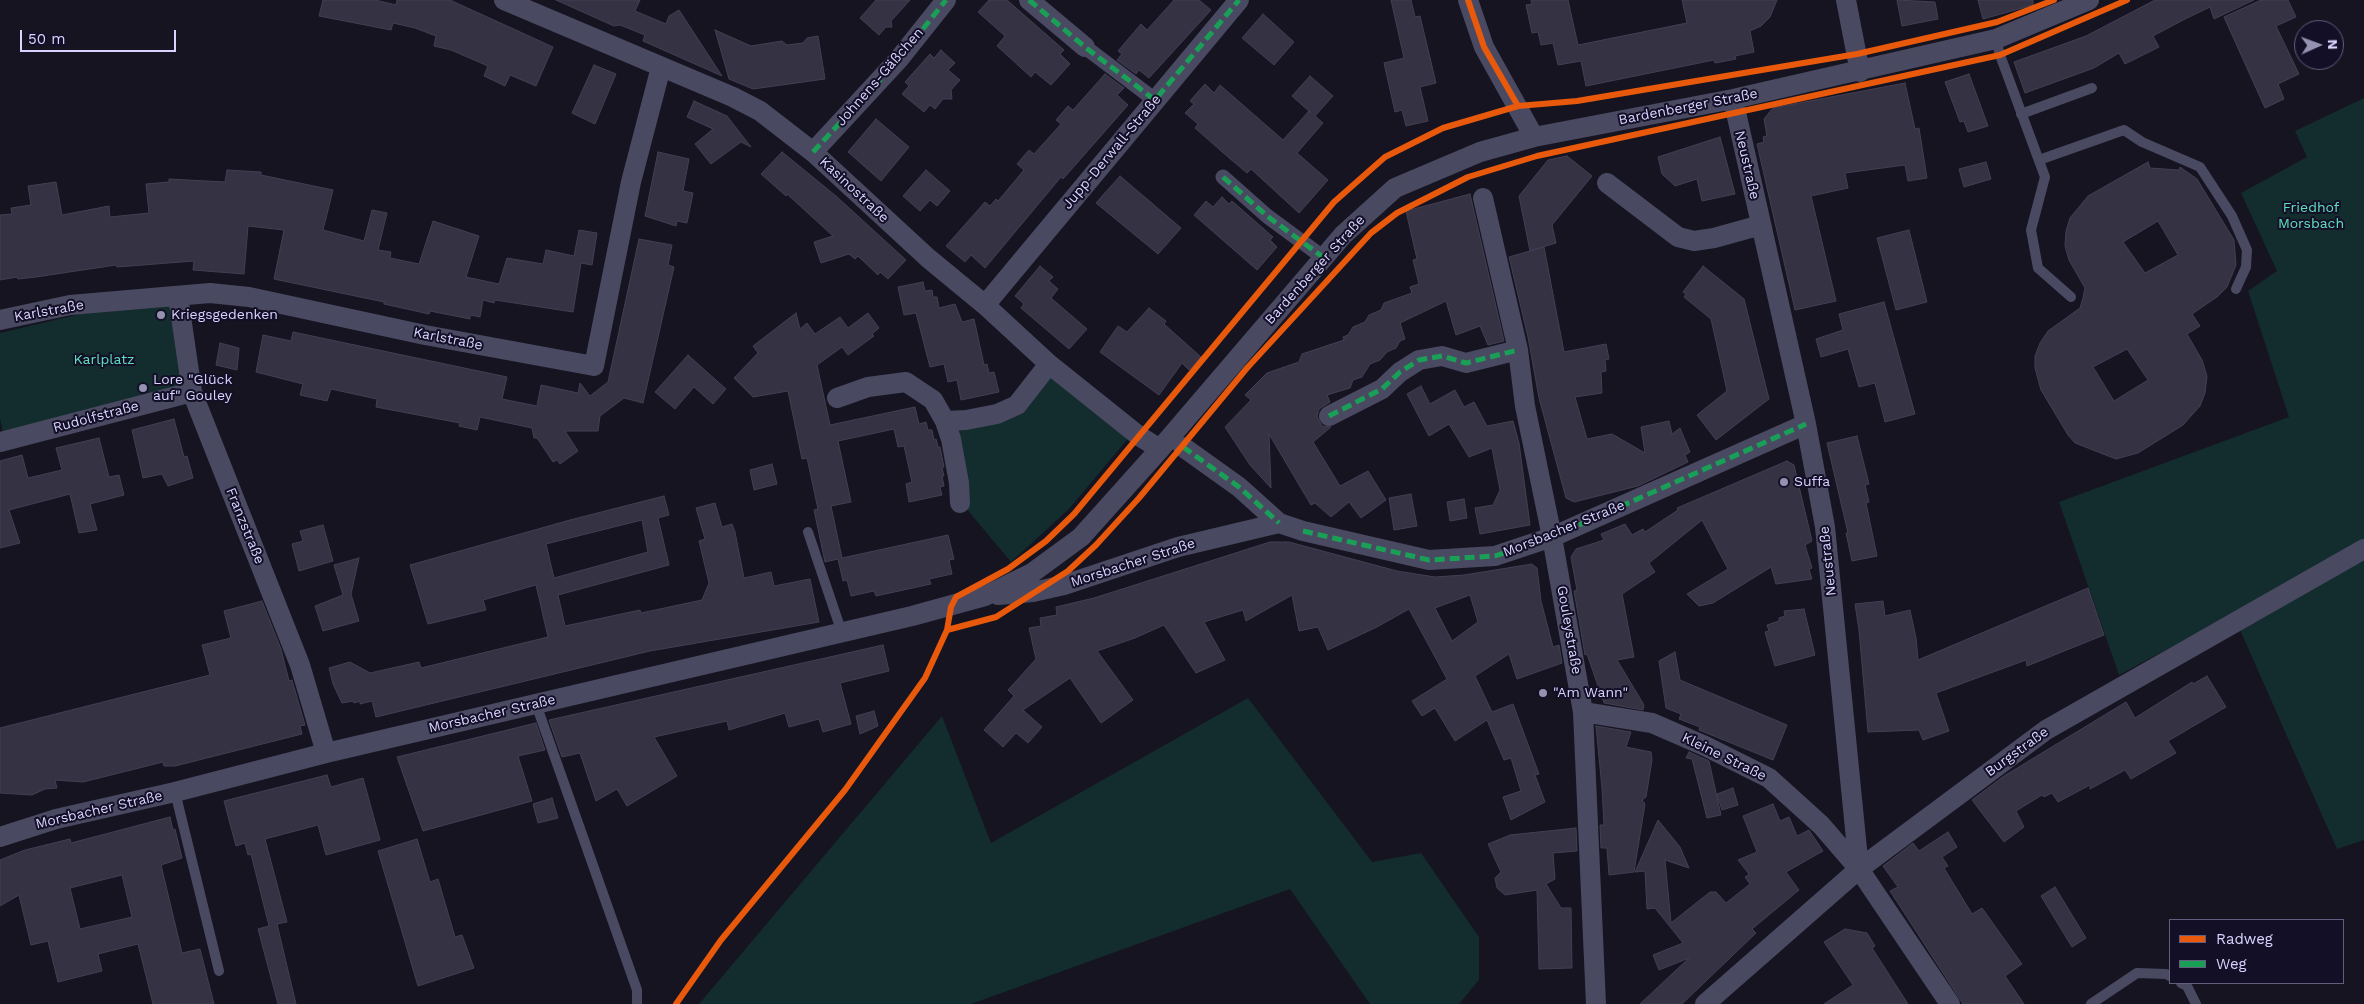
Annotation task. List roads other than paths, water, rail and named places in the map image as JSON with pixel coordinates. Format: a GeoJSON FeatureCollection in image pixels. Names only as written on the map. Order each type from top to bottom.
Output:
{"type":"FeatureCollection","features":[{"type":"Feature","properties":{"kind":"street","name":"Kasinostraße"},"geometry":{"type":"LineString","coordinates":[[504,0],[734,96],[760,111],[813,152],[928,258],[985,305],[1049,364],[1140,436],[1160,449]]}},
{"type":"Feature","properties":{"kind":"street","name":"Johnens-Gäßchen"},"geometry":{"type":"LineString","coordinates":[[813,152],[899,58],[946,0]]}},
{"type":"Feature","properties":{"kind":"street"},"geometry":{"type":"LineString","coordinates":[[1030,0],[1085,47],[1155,100]]}},
{"type":"Feature","properties":{"kind":"street","name":"Jupp-Derwall-Straße"},"geometry":{"type":"LineString","coordinates":[[985,305],[1239,0]]}},
{"type":"Feature","properties":{"kind":"street"},"geometry":{"type":"LineString","coordinates":[[1468,0],[1484,47],[1534,137]]}},
{"type":"Feature","properties":{"kind":"street"},"geometry":{"type":"LineString","coordinates":[[1846,0],[1860,72]]}},
{"type":"Feature","properties":{"kind":"street","name":"Bardenberger Straße"},"geometry":{"type":"LineString","coordinates":[[1081,537],[1160,449],[1343,236],[1395,188],[1480,152],[1534,137],[1733,99],[1860,72],[1996,39],[2089,0]]}},
{"type":"Feature","properties":{"kind":"street","name":"Karlstraße"},"geometry":{"type":"LineString","coordinates":[[0,320],[70,305],[210,293],[250,297],[425,335],[594,366],[631,182],[661,67]]}},
{"type":"Feature","properties":{"kind":"street","name":"Neustraße"},"geometry":{"type":"LineString","coordinates":[[1733,99],[1806,424],[1825,527],[1859,869],[1950,1004]]}},
{"type":"Feature","properties":{"kind":"street"},"geometry":{"type":"LineString","coordinates":[[1223,177],[1267,216],[1324,258]]}},
{"type":"Feature","properties":{"kind":"street"},"geometry":{"type":"LineString","coordinates":[[1607,183],[1678,238],[1694,241],[1714,238],[1761,225]]}},
{"type":"Feature","properties":{"kind":"street","name":"Gouleystraße"},"geometry":{"type":"LineString","coordinates":[[1484,198],[1518,350],[1524,406],[1552,537],[1583,712],[1596,1004]]}},
{"type":"Feature","properties":{"kind":"street","name":"Franzstraße"},"geometry":{"type":"LineString","coordinates":[[178,296],[192,392],[300,665],[326,753]]}},
{"type":"Feature","properties":{"kind":"street"},"geometry":{"type":"LineString","coordinates":[[1329,416],[1382,390],[1400,372],[1419,360],[1442,356],[1466,363],[1518,350]]}},
{"type":"Feature","properties":{"kind":"street"},"geometry":{"type":"LineString","coordinates":[[945,421],[966,420],[997,414],[1017,405],[1049,364]]}},
{"type":"Feature","properties":{"kind":"street"},"geometry":{"type":"LineString","coordinates":[[837,398],[868,387],[906,382],[933,400],[945,421],[956,462],[960,503]]}},
{"type":"Feature","properties":{"kind":"street","name":"Rudolfstraße"},"geometry":{"type":"LineString","coordinates":[[0,442],[192,392]]}},
{"type":"Feature","properties":{"kind":"street","name":"Morsbacher Straße"},"geometry":{"type":"LineString","coordinates":[[1183,447],[1239,487],[1280,524],[1429,560],[1495,556],[1552,537],[1806,424]]}},
{"type":"Feature","properties":{"kind":"street","name":"Morsbacher Straße"},"geometry":{"type":"LineString","coordinates":[[986,596],[1033,592],[1064,585],[1178,547],[1280,524]]}},
{"type":"Feature","properties":{"kind":"street","name":"Morsbacher Straße"},"geometry":{"type":"LineString","coordinates":[[0,837],[56,819],[175,792],[326,753],[966,603],[986,596],[1032,572],[1081,537]]}},
{"type":"Feature","properties":{"kind":"street","name":"Burgstraße"},"geometry":{"type":"LineString","coordinates":[[1715,1001],[1859,869],[2046,730],[2364,549]]}},
{"type":"Feature","properties":{"kind":"street","name":"Kleine Straße"},"geometry":{"type":"LineString","coordinates":[[1583,712],[1652,723],[1705,746],[1769,778],[1822,825],[1859,869]]}},
{"type":"Feature","properties":{"kind":"lane"},"geometry":{"type":"LineString","coordinates":[[1996,39],[2021,114],[2045,176],[2031,230],[2038,268],[2071,297]]}},
{"type":"Feature","properties":{"kind":"lane"},"geometry":{"type":"LineString","coordinates":[[2021,114],[2092,88]]}},
{"type":"Feature","properties":{"kind":"lane"},"geometry":{"type":"LineString","coordinates":[[2039,160],[2124,130],[2142,142],[2200,167],[2232,216],[2247,250],[2246,267],[2236,290]]}},
{"type":"Feature","properties":{"kind":"lane"},"geometry":{"type":"LineString","coordinates":[[808,532],[842,633]]}},
{"type":"Feature","properties":{"kind":"lane"},"geometry":{"type":"LineString","coordinates":[[536,704],[637,990],[637,1004]]}},
{"type":"Feature","properties":{"kind":"lane"},"geometry":{"type":"LineString","coordinates":[[175,792],[219,971]]}},
{"type":"Feature","properties":{"kind":"lane"},"geometry":{"type":"LineString","coordinates":[[2091,1004],[2137,973],[2169,976]]}},
{"type":"Feature","properties":{"kind":"lane"},"geometry":{"type":"LineString","coordinates":[[2183,984],[2187,986],[2196,1004]]}},
{"type":"Feature","properties":{"kind":"place","name":"Kriegsgedenken"},"geometry":{"type":"Point","coordinates":[161,315]}},
{"type":"Feature","properties":{"kind":"place","name":"Lore \"Glück auf\" Gouley"},"geometry":{"type":"Point","coordinates":[143,388]}},
{"type":"Feature","properties":{"kind":"place","name":"Suffa"},"geometry":{"type":"Point","coordinates":[1784,482]}},
{"type":"Feature","properties":{"kind":"place","name":"\"Am Wann\""},"geometry":{"type":"Point","coordinates":[1543,693]}},
{"type":"Feature","properties":{"kind":"park label","name":"Friedhof Morsbach"},"geometry":{"type":"Point","coordinates":[2311,216]}},
{"type":"Feature","properties":{"kind":"park label","name":"Karlplatz"},"geometry":{"type":"Point","coordinates":[104,360]}}]}
